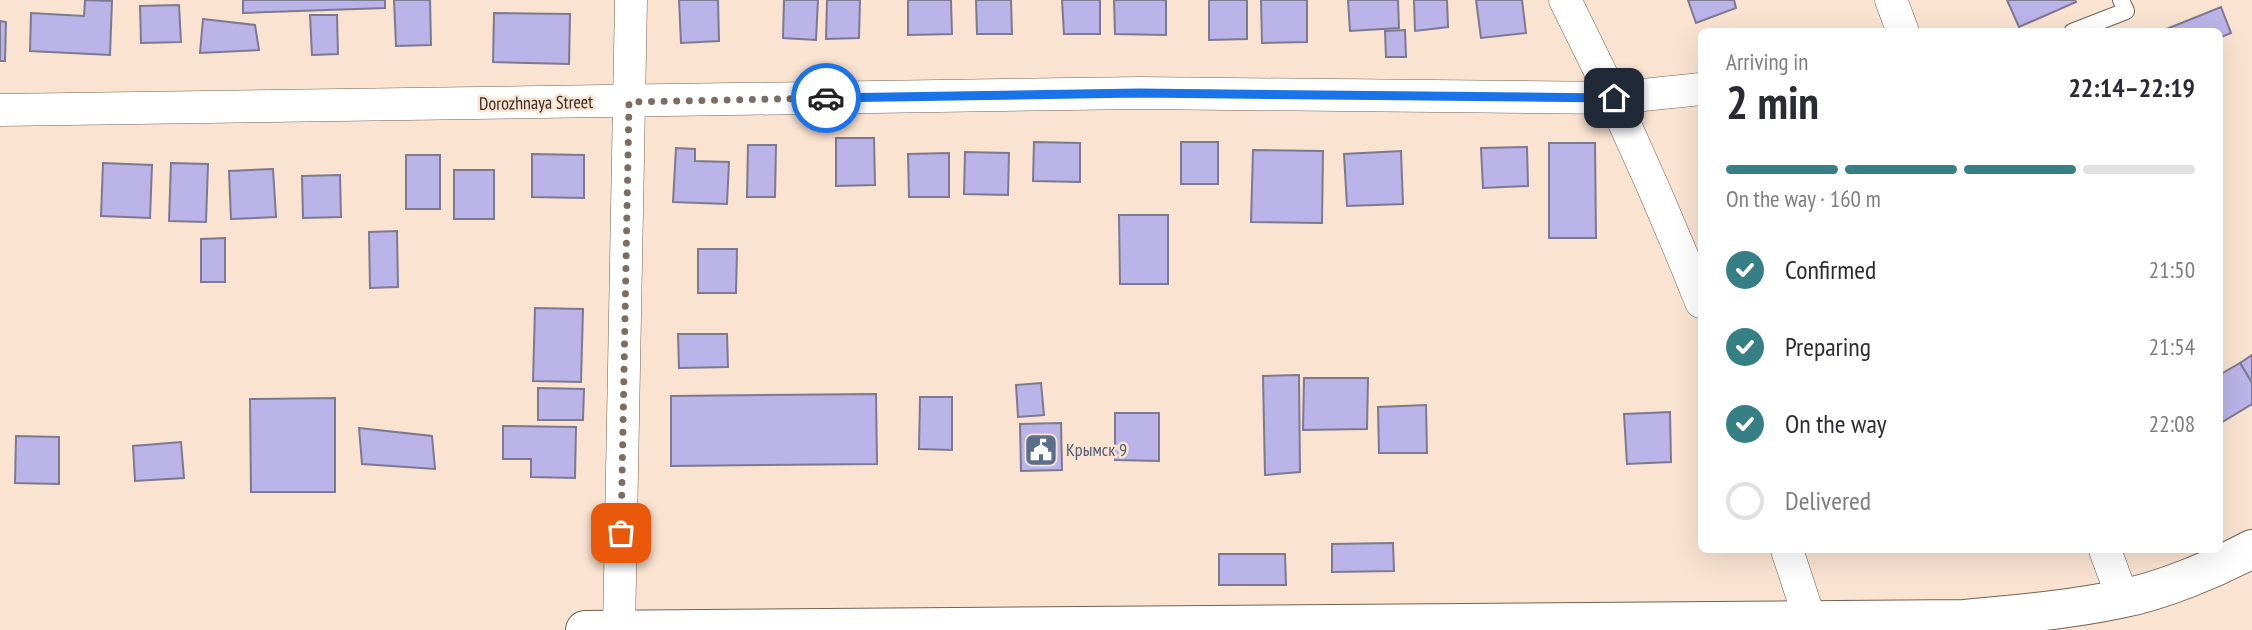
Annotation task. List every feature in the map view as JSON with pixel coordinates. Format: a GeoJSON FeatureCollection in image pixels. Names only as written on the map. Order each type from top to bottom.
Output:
{"type":"FeatureCollection","features":[{"type":"Feature","properties":{"kind":"main road"},"geometry":{"type":"LineString","coordinates":[[585,630],[1762,625],[1810,620],[1964,619],[2042,612],[2123,598],[2176,581],[2252,550]]}},
{"type":"Feature","properties":{"kind":"street"},"geometry":{"type":"LineString","coordinates":[[619,630],[631,0]]}},
{"type":"Feature","properties":{"kind":"street"},"geometry":{"type":"LineString","coordinates":[[1565,0],[1614,98],[1698,294]]}},
{"type":"Feature","properties":{"kind":"street"},"geometry":{"type":"LineString","coordinates":[[1891,0],[1902,28]]}},
{"type":"Feature","properties":{"kind":"street","name":"Dorozhnaya Street"},"geometry":{"type":"LineString","coordinates":[[0,110],[1139,93],[1614,98],[1698,89]]}},
{"type":"Feature","properties":{"kind":"street"},"geometry":{"type":"LineString","coordinates":[[1788,553],[1810,620]]}},
{"type":"Feature","properties":{"kind":"street"},"geometry":{"type":"LineString","coordinates":[[2106,553],[2123,598]]}},
{"type":"Feature","properties":{"kind":"lane"},"geometry":{"type":"LineString","coordinates":[[2082,28],[2126,11],[2121,0]]}},
{"type":"Feature","properties":{"kind":"building"},"geometry":{"type":"Polygon","coordinates":[[[85,0],[112,1],[110,55],[30,51],[31,13],[84,16],[85,0]]]}},
{"type":"Feature","properties":{"kind":"building"},"geometry":{"type":"Polygon","coordinates":[[[243,0],[385,0],[385,8],[243,13],[243,0]]]}},
{"type":"Feature","properties":{"kind":"building"},"geometry":{"type":"Polygon","coordinates":[[[394,0],[430,0],[431,45],[396,46],[394,0]]]}},
{"type":"Feature","properties":{"kind":"building"},"geometry":{"type":"Polygon","coordinates":[[[679,0],[718,0],[719,41],[681,43],[679,0]]]}},
{"type":"Feature","properties":{"kind":"building"},"geometry":{"type":"Polygon","coordinates":[[[784,0],[818,0],[816,40],[783,38],[784,0]]]}},
{"type":"Feature","properties":{"kind":"building"},"geometry":{"type":"Polygon","coordinates":[[[827,0],[860,0],[859,38],[826,39],[827,0]]]}},
{"type":"Feature","properties":{"kind":"building"},"geometry":{"type":"Polygon","coordinates":[[[908,0],[951,0],[952,34],[908,35],[908,0]]]}},
{"type":"Feature","properties":{"kind":"building"},"geometry":{"type":"Polygon","coordinates":[[[976,0],[1011,0],[1012,34],[977,34],[976,0]]]}},
{"type":"Feature","properties":{"kind":"building"},"geometry":{"type":"Polygon","coordinates":[[[1062,0],[1100,0],[1100,34],[1064,34],[1062,0]]]}},
{"type":"Feature","properties":{"kind":"building"},"geometry":{"type":"Polygon","coordinates":[[[1114,0],[1166,0],[1166,35],[1115,34],[1114,0]]]}},
{"type":"Feature","properties":{"kind":"building"},"geometry":{"type":"Polygon","coordinates":[[[1209,0],[1247,0],[1247,39],[1209,40],[1209,0]]]}},
{"type":"Feature","properties":{"kind":"building"},"geometry":{"type":"Polygon","coordinates":[[[1261,0],[1307,0],[1307,42],[1262,43],[1261,0]]]}},
{"type":"Feature","properties":{"kind":"building"},"geometry":{"type":"Polygon","coordinates":[[[1348,0],[1398,0],[1399,28],[1350,31],[1348,0]]]}},
{"type":"Feature","properties":{"kind":"building"},"geometry":{"type":"Polygon","coordinates":[[[1414,0],[1447,0],[1448,27],[1415,31],[1414,0]]]}},
{"type":"Feature","properties":{"kind":"building"},"geometry":{"type":"Polygon","coordinates":[[[1476,0],[1522,0],[1526,33],[1481,38],[1476,0]]]}},
{"type":"Feature","properties":{"kind":"building"},"geometry":{"type":"Polygon","coordinates":[[[1688,0],[1734,0],[1736,8],[1696,23],[1688,0]]]}},
{"type":"Feature","properties":{"kind":"building"},"geometry":{"type":"Polygon","coordinates":[[[2007,0],[2075,0],[2076,2],[2019,27],[2007,0]]]}},
{"type":"Feature","properties":{"kind":"building"},"geometry":{"type":"Polygon","coordinates":[[[179,5],[181,42],[141,43],[140,6],[179,5]]]}},
{"type":"Feature","properties":{"kind":"building"},"geometry":{"type":"Polygon","coordinates":[[[2221,7],[2231,33],[2223,36],[2223,28],[2169,28],[2221,7]]]}},
{"type":"Feature","properties":{"kind":"building"},"geometry":{"type":"Polygon","coordinates":[[[494,13],[570,14],[569,64],[493,62],[494,13]]]}},
{"type":"Feature","properties":{"kind":"building"},"geometry":{"type":"Polygon","coordinates":[[[310,15],[337,15],[338,54],[312,55],[310,15]]]}},
{"type":"Feature","properties":{"kind":"building"},"geometry":{"type":"Polygon","coordinates":[[[203,19],[255,25],[259,50],[200,53],[203,19]]]}},
{"type":"Feature","properties":{"kind":"building"},"geometry":{"type":"Polygon","coordinates":[[[0,21],[6,22],[5,61],[0,61],[0,21]]]}},
{"type":"Feature","properties":{"kind":"building"},"geometry":{"type":"Polygon","coordinates":[[[1405,30],[1406,57],[1386,57],[1385,31],[1405,30]]]}},
{"type":"Feature","properties":{"kind":"building"},"geometry":{"type":"Polygon","coordinates":[[[836,138],[874,138],[875,185],[836,186],[836,138]]]}},
{"type":"Feature","properties":{"kind":"building"},"geometry":{"type":"Polygon","coordinates":[[[1034,142],[1080,143],[1080,182],[1033,181],[1034,142]]]}},
{"type":"Feature","properties":{"kind":"building"},"geometry":{"type":"Polygon","coordinates":[[[1181,142],[1218,142],[1218,184],[1181,184],[1181,142]]]}},
{"type":"Feature","properties":{"kind":"building"},"geometry":{"type":"Polygon","coordinates":[[[1549,143],[1595,143],[1596,238],[1549,238],[1549,143]]]}},
{"type":"Feature","properties":{"kind":"building"},"geometry":{"type":"Polygon","coordinates":[[[748,145],[776,145],[775,197],[747,197],[748,145]]]}},
{"type":"Feature","properties":{"kind":"building"},"geometry":{"type":"Polygon","coordinates":[[[1527,147],[1528,186],[1483,188],[1481,148],[1527,147]]]}},
{"type":"Feature","properties":{"kind":"building"},"geometry":{"type":"Polygon","coordinates":[[[676,148],[695,149],[695,161],[729,162],[727,204],[673,202],[676,148]]]}},
{"type":"Feature","properties":{"kind":"building"},"geometry":{"type":"Polygon","coordinates":[[[1253,150],[1323,151],[1322,223],[1251,222],[1253,150]]]}},
{"type":"Feature","properties":{"kind":"building"},"geometry":{"type":"Polygon","coordinates":[[[1401,151],[1403,204],[1347,206],[1344,154],[1401,151]]]}},
{"type":"Feature","properties":{"kind":"building"},"geometry":{"type":"Polygon","coordinates":[[[965,152],[1009,153],[1008,195],[964,194],[965,152]]]}},
{"type":"Feature","properties":{"kind":"building"},"geometry":{"type":"Polygon","coordinates":[[[949,153],[949,197],[909,197],[908,154],[949,153]]]}},
{"type":"Feature","properties":{"kind":"building"},"geometry":{"type":"Polygon","coordinates":[[[532,154],[584,155],[584,198],[532,197],[532,154]]]}},
{"type":"Feature","properties":{"kind":"building"},"geometry":{"type":"Polygon","coordinates":[[[406,155],[440,155],[440,209],[406,209],[406,155]]]}},
{"type":"Feature","properties":{"kind":"building"},"geometry":{"type":"Polygon","coordinates":[[[103,163],[152,165],[150,218],[101,216],[103,163]]]}},
{"type":"Feature","properties":{"kind":"building"},"geometry":{"type":"Polygon","coordinates":[[[171,163],[208,164],[206,222],[169,221],[171,163]]]}},
{"type":"Feature","properties":{"kind":"building"},"geometry":{"type":"Polygon","coordinates":[[[273,169],[276,217],[231,219],[229,171],[273,169]]]}},
{"type":"Feature","properties":{"kind":"building"},"geometry":{"type":"Polygon","coordinates":[[[454,170],[494,170],[494,219],[454,219],[454,170]]]}},
{"type":"Feature","properties":{"kind":"building"},"geometry":{"type":"Polygon","coordinates":[[[340,175],[341,217],[303,218],[302,176],[340,175]]]}},
{"type":"Feature","properties":{"kind":"building"},"geometry":{"type":"Polygon","coordinates":[[[1119,215],[1168,215],[1168,284],[1120,284],[1119,215]]]}},
{"type":"Feature","properties":{"kind":"building"},"geometry":{"type":"Polygon","coordinates":[[[397,231],[398,287],[370,288],[369,232],[397,231]]]}},
{"type":"Feature","properties":{"kind":"building"},"geometry":{"type":"Polygon","coordinates":[[[225,238],[225,282],[201,282],[201,239],[225,238]]]}},
{"type":"Feature","properties":{"kind":"building"},"geometry":{"type":"Polygon","coordinates":[[[698,249],[737,249],[736,293],[698,293],[698,249]]]}},
{"type":"Feature","properties":{"kind":"building"},"geometry":{"type":"Polygon","coordinates":[[[535,308],[583,309],[581,382],[533,381],[535,308]]]}},
{"type":"Feature","properties":{"kind":"building"},"geometry":{"type":"Polygon","coordinates":[[[678,334],[727,334],[728,367],[679,368],[678,334]]]}},
{"type":"Feature","properties":{"kind":"building"},"geometry":{"type":"Polygon","coordinates":[[[2252,355],[2252,383],[2240,363],[2252,355]]]}},
{"type":"Feature","properties":{"kind":"building"},"geometry":{"type":"Polygon","coordinates":[[[2240,363],[2252,383],[2252,404],[2223,422],[2223,373],[2240,363]]]}},
{"type":"Feature","properties":{"kind":"building"},"geometry":{"type":"Polygon","coordinates":[[[1299,375],[1300,472],[1265,475],[1263,376],[1299,375]]]}},
{"type":"Feature","properties":{"kind":"building"},"geometry":{"type":"Polygon","coordinates":[[[1304,378],[1368,378],[1367,429],[1303,430],[1304,378]]]}},
{"type":"Feature","properties":{"kind":"building"},"geometry":{"type":"Polygon","coordinates":[[[1041,383],[1044,415],[1018,417],[1016,385],[1041,383]]]}},
{"type":"Feature","properties":{"kind":"building"},"geometry":{"type":"Polygon","coordinates":[[[538,388],[584,389],[583,420],[538,420],[538,388]]]}},
{"type":"Feature","properties":{"kind":"building"},"geometry":{"type":"Polygon","coordinates":[[[876,394],[877,464],[671,466],[671,396],[876,394]]]}},
{"type":"Feature","properties":{"kind":"building"},"geometry":{"type":"Polygon","coordinates":[[[920,397],[952,397],[952,450],[919,449],[920,397]]]}},
{"type":"Feature","properties":{"kind":"building"},"geometry":{"type":"Polygon","coordinates":[[[335,398],[335,492],[251,492],[250,399],[335,398]]]}},
{"type":"Feature","properties":{"kind":"building"},"geometry":{"type":"Polygon","coordinates":[[[1426,405],[1427,453],[1379,453],[1378,407],[1426,405]]]}},
{"type":"Feature","properties":{"kind":"building"},"geometry":{"type":"Polygon","coordinates":[[[1670,412],[1671,462],[1627,464],[1624,414],[1670,412]]]}},
{"type":"Feature","properties":{"kind":"building"},"geometry":{"type":"Polygon","coordinates":[[[1115,413],[1159,413],[1159,461],[1115,460],[1115,413]]]}},
{"type":"Feature","properties":{"kind":"building"},"geometry":{"type":"Polygon","coordinates":[[[1061,423],[1062,470],[1021,471],[1020,424],[1061,423]]]}},
{"type":"Feature","properties":{"kind":"building"},"geometry":{"type":"Polygon","coordinates":[[[503,426],[576,427],[575,478],[531,477],[531,459],[503,459],[503,426]]]}},
{"type":"Feature","properties":{"kind":"building"},"geometry":{"type":"Polygon","coordinates":[[[359,428],[432,436],[435,469],[362,464],[359,428]]]}},
{"type":"Feature","properties":{"kind":"building"},"geometry":{"type":"Polygon","coordinates":[[[16,436],[59,437],[59,484],[15,483],[16,436]]]}},
{"type":"Feature","properties":{"kind":"building"},"geometry":{"type":"Polygon","coordinates":[[[181,442],[184,478],[135,481],[133,446],[181,442]]]}},
{"type":"Feature","properties":{"kind":"building"},"geometry":{"type":"Polygon","coordinates":[[[1393,543],[1394,571],[1332,572],[1332,544],[1393,543]]]}},
{"type":"Feature","properties":{"kind":"building"},"geometry":{"type":"Polygon","coordinates":[[[1219,554],[1285,554],[1286,585],[1219,585],[1219,554]]]}},
{"type":"Feature","properties":{"kind":"way so far"},"geometry":{"type":"LineString","coordinates":[[621,533],[629,102],[826,98]]}},
{"type":"Feature","properties":{"kind":"place","name":"Крымск 9"},"geometry":{"type":"Point","coordinates":[1041,450]}},
{"type":"Feature","properties":{"kind":"route"},"geometry":{"type":"LineString","coordinates":[[826,98],[1139,93],[1614,98]]}}]}
